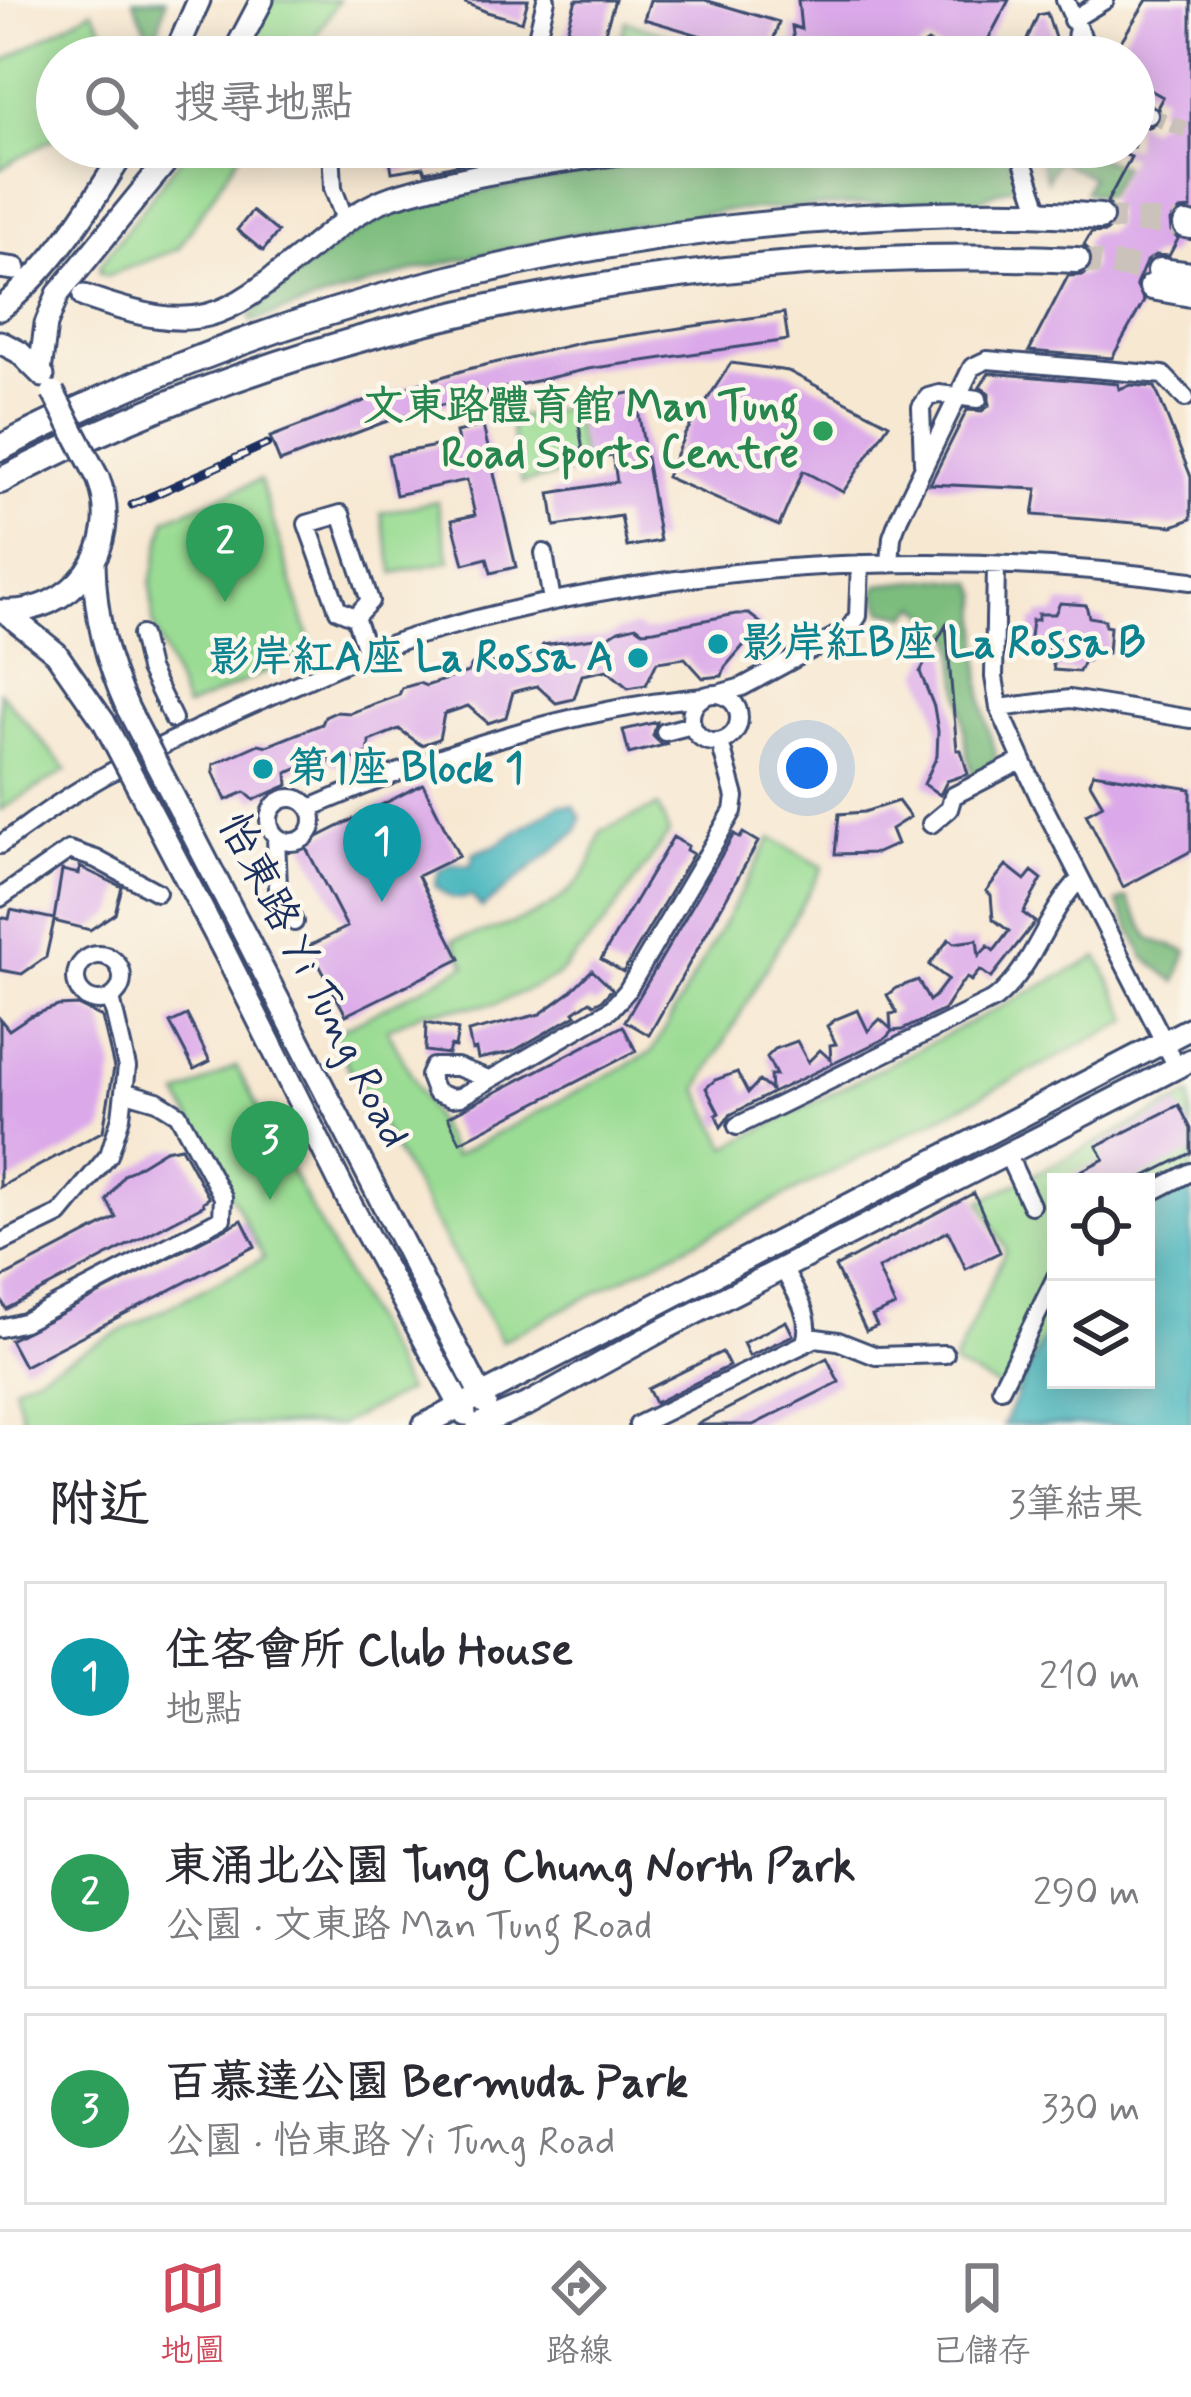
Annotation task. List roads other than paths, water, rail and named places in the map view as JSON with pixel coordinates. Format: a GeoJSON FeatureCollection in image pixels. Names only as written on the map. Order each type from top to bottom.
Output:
{"type":"FeatureCollection","features":[{"type":"Feature","properties":{"kind":"highway"},"geometry":{"type":"LineString","coordinates":[[0,448],[108,396],[251,339],[384,294],[510,262],[709,229],[815,220],[1040,212],[1100,217]]}},
{"type":"Feature","properties":{"kind":"highway"},"geometry":{"type":"LineString","coordinates":[[0,481],[111,428],[224,383],[401,327],[478,309],[602,286],[821,262],[997,259],[1074,266]]}},
{"type":"Feature","properties":{"kind":"highway"},"geometry":{"type":"LineString","coordinates":[[1191,275],[1156,279],[1191,294]]}},
{"type":"Feature","properties":{"kind":"main road"},"geometry":{"type":"LineString","coordinates":[[183,36],[199,0]]}},
{"type":"Feature","properties":{"kind":"main road"},"geometry":{"type":"LineString","coordinates":[[243,36],[262,0]]}},
{"type":"Feature","properties":{"kind":"main road"},"geometry":{"type":"LineString","coordinates":[[0,309],[62,243],[114,168]]}},
{"type":"Feature","properties":{"kind":"main road"},"geometry":{"type":"LineString","coordinates":[[40,372],[46,323],[58,294],[161,168]]}},
{"type":"Feature","properties":{"kind":"main road"},"geometry":{"type":"LineString","coordinates":[[84,296],[163,319],[211,315],[258,292],[337,211],[541,168]]}},
{"type":"Feature","properties":{"kind":"main road"},"geometry":{"type":"LineString","coordinates":[[0,342],[40,372]]}},
{"type":"Feature","properties":{"kind":"main road","name":"怡東路 Yi Tung Road"},"geometry":{"type":"LineString","coordinates":[[40,372],[98,478],[106,512],[94,563],[99,632],[109,668],[480,1416]]}},
{"type":"Feature","properties":{"kind":"main road"},"geometry":{"type":"LineString","coordinates":[[2,611],[37,608],[57,600],[94,563]]}},
{"type":"Feature","properties":{"kind":"main road","name":"怡東路 Yi Tung Road"},"geometry":{"type":"LineString","coordinates":[[2,611],[50,646],[104,722],[351,1205],[480,1416]]}},
{"type":"Feature","properties":{"kind":"main road"},"geometry":{"type":"LineString","coordinates":[[480,1416],[1191,1028]]}},
{"type":"Feature","properties":{"kind":"main road"},"geometry":{"type":"LineString","coordinates":[[424,1425],[480,1416],[1184,1064]]}},
{"type":"Feature","properties":{"kind":"street"},"geometry":{"type":"LineString","coordinates":[[537,36],[546,0]]}},
{"type":"Feature","properties":{"kind":"street"},"geometry":{"type":"LineString","coordinates":[[1065,0],[1076,36]]}},
{"type":"Feature","properties":{"kind":"street"},"geometry":{"type":"LineString","coordinates":[[1077,36],[1100,2]]}},
{"type":"Feature","properties":{"kind":"street"},"geometry":{"type":"LineString","coordinates":[[332,168],[337,211]]}},
{"type":"Feature","properties":{"kind":"street"},"geometry":{"type":"LineString","coordinates":[[1025,168],[1040,212]]}},
{"type":"Feature","properties":{"kind":"street"},"geometry":{"type":"LineString","coordinates":[[890,564],[892,537],[972,367],[987,360],[1163,375],[1185,398]]}},
{"type":"Feature","properties":{"kind":"street"},"geometry":{"type":"LineString","coordinates":[[923,464],[921,407],[928,397],[978,399]]}},
{"type":"Feature","properties":{"kind":"street"},"geometry":{"type":"LineString","coordinates":[[355,617],[370,601],[341,514],[307,524],[338,610],[355,617],[367,653]]}},
{"type":"Feature","properties":{"kind":"street"},"geometry":{"type":"LineString","coordinates":[[544,553],[552,601]]}},
{"type":"Feature","properties":{"kind":"street"},"geometry":{"type":"LineString","coordinates":[[665,732],[709,702],[849,629],[857,616],[860,564]]}},
{"type":"Feature","properties":{"kind":"street"},"geometry":{"type":"LineString","coordinates":[[0,845],[82,788],[367,653],[420,634],[552,601],[725,573],[860,564],[996,566],[1191,581]]}},
{"type":"Feature","properties":{"kind":"street"},"geometry":{"type":"LineString","coordinates":[[996,566],[994,677],[999,708],[1021,761],[1164,1042],[1184,1064]]}},
{"type":"Feature","properties":{"kind":"street"},"geometry":{"type":"LineString","coordinates":[[141,635],[149,669],[173,719]]}},
{"type":"Feature","properties":{"kind":"street"},"geometry":{"type":"LineString","coordinates":[[999,708],[1070,699],[1191,718]]}},
{"type":"Feature","properties":{"kind":"street"},"geometry":{"type":"LineString","coordinates":[[310,808],[391,773],[549,725],[709,702],[739,726],[728,739],[706,741],[709,702]]}},
{"type":"Feature","properties":{"kind":"street"},"geometry":{"type":"LineString","coordinates":[[486,1078],[590,1024],[627,991],[733,811],[735,797],[720,742]]}},
{"type":"Feature","properties":{"kind":"street"},"geometry":{"type":"LineString","coordinates":[[931,824],[949,809],[952,796],[1021,761]]}},
{"type":"Feature","properties":{"kind":"street"},"geometry":{"type":"LineString","coordinates":[[276,836],[289,842],[302,839],[312,828],[310,808],[298,798],[277,802],[268,823],[276,836],[278,888],[294,922]]}},
{"type":"Feature","properties":{"kind":"street"},"geometry":{"type":"LineString","coordinates":[[0,898],[69,850],[157,892]]}},
{"type":"Feature","properties":{"kind":"street"},"geometry":{"type":"LineString","coordinates":[[737,1126],[994,999],[1024,968],[1055,907],[1080,879]]}},
{"type":"Feature","properties":{"kind":"street"},"geometry":{"type":"LineString","coordinates":[[0,1243],[60,1214],[109,1155],[126,1092],[126,1049],[111,998]]}},
{"type":"Feature","properties":{"kind":"street"},"geometry":{"type":"LineString","coordinates":[[0,1328],[24,1322],[222,1218],[223,1197],[178,1114],[169,1106],[126,1092]]}},
{"type":"Feature","properties":{"kind":"street"},"geometry":{"type":"LineString","coordinates":[[1007,1154],[1031,1205]]}},
{"type":"Feature","properties":{"kind":"street"},"geometry":{"type":"LineString","coordinates":[[1155,1190],[1191,1172]]}},
{"type":"Feature","properties":{"kind":"street"},"geometry":{"type":"LineString","coordinates":[[783,1268],[808,1320],[805,1342]]}},
{"type":"Feature","properties":{"kind":"street"},"geometry":{"type":"LineString","coordinates":[[1001,1388],[1054,1281]]}},
{"type":"Feature","properties":{"kind":"street"},"geometry":{"type":"LineString","coordinates":[[638,1425],[805,1342],[827,1338],[876,1356],[945,1354]]}},
{"type":"Feature","properties":{"kind":"water"},"geometry":{"type":"Polygon","coordinates":[[[559,805],[574,806],[581,818],[577,831],[482,908],[471,896],[451,898],[435,885],[439,871],[452,864],[471,865],[474,853],[496,845],[559,805]]]}},
{"type":"Feature","properties":{"kind":"water"},"geometry":{"type":"Polygon","coordinates":[[[1191,1188],[1191,1425],[1003,1425],[1047,1330],[1047,1389],[1155,1389],[1155,1206],[1191,1188]]]}},
{"type":"Feature","properties":{"kind":"tunnel"},"geometry":{"type":"LineString","coordinates":[[1155,117],[1191,132]]}},
{"type":"Feature","properties":{"kind":"tunnel"},"geometry":{"type":"LineString","coordinates":[[1100,217],[1186,225]]}},
{"type":"Feature","properties":{"kind":"tunnel"},"geometry":{"type":"LineString","coordinates":[[1077,260],[1160,271]]}},
{"type":"Feature","properties":{"kind":"railway"},"geometry":{"type":"LineString","coordinates":[[132,505],[267,444]]}},
{"type":"Feature","properties":{"kind":"place","name":"文東路體育館 Man Tung Road Sports Centre"},"geometry":{"type":"Point","coordinates":[823,431]}},
{"type":"Feature","properties":{"kind":"place","name":"東涌北公園 Tung Chung North Park"},"geometry":{"type":"Point","coordinates":[225,602]}},
{"type":"Feature","properties":{"kind":"place","name":"影岸紅B座 La Rossa B"},"geometry":{"type":"Point","coordinates":[718,644]}},
{"type":"Feature","properties":{"kind":"place","name":"影岸紅A座 La Rossa A"},"geometry":{"type":"Point","coordinates":[638,658]}},
{"type":"Feature","properties":{"kind":"place","name":"第1座 Block 1"},"geometry":{"type":"Point","coordinates":[263,769]}},
{"type":"Feature","properties":{"kind":"place","name":"住客會所 Club House"},"geometry":{"type":"Point","coordinates":[382,902]}},
{"type":"Feature","properties":{"kind":"place","name":"百慕達公園 Bermuda Park"},"geometry":{"type":"Point","coordinates":[270,1200]}}]}
